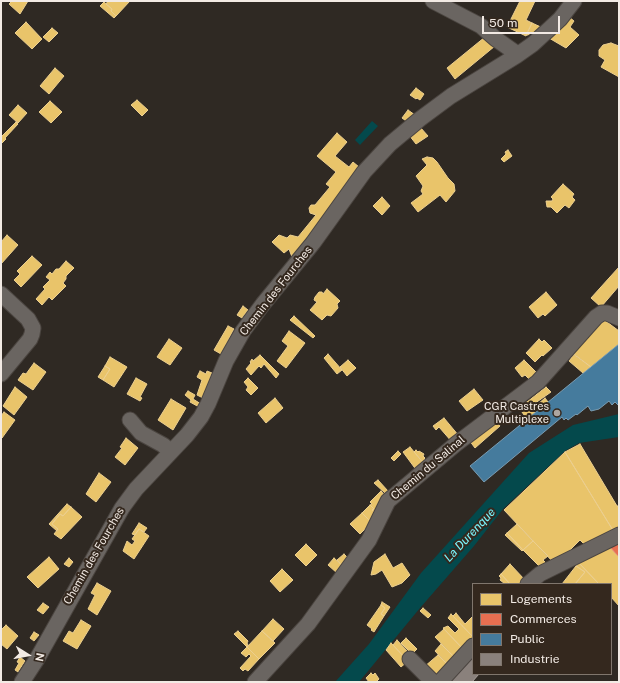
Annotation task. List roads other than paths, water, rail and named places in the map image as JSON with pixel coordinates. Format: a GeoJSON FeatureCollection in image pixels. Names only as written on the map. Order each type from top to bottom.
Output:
{"type":"FeatureCollection","features":[{"type":"Feature","properties":{"kind":"street"},"geometry":{"type":"LineString","coordinates":[[433,1],[481,26],[513,51],[516,56]]}},
{"type":"Feature","properties":{"kind":"street","name":"Chemin des Fourches"},"geometry":{"type":"LineString","coordinates":[[22,682],[37,659],[122,508],[136,489],[187,435],[205,411],[226,361],[243,331],[263,304],[314,243],[351,189],[372,162],[396,139],[451,96],[516,56],[543,35],[560,19],[574,1]]}},
{"type":"Feature","properties":{"kind":"street"},"geometry":{"type":"LineString","coordinates":[[1,294],[28,319],[32,328],[30,339],[1,374]]}},
{"type":"Feature","properties":{"kind":"street","name":"Chemin du Salinal"},"geometry":{"type":"LineString","coordinates":[[255,682],[308,624],[369,540],[388,502],[456,444],[538,382],[596,317],[607,313],[619,318]]}},
{"type":"Feature","properties":{"kind":"street"},"geometry":{"type":"LineString","coordinates":[[130,420],[141,433],[163,445],[171,452]]}},
{"type":"Feature","properties":{"kind":"street"},"geometry":{"type":"LineString","coordinates":[[529,583],[540,574],[619,535]]}},
{"type":"Feature","properties":{"kind":"street"},"geometry":{"type":"LineString","coordinates":[[440,682],[472,647]]}},
{"type":"Feature","properties":{"kind":"street"},"geometry":{"type":"LineString","coordinates":[[410,659],[433,682]]}},
{"type":"Feature","properties":{"kind":"water"},"geometry":{"type":"Polygon","coordinates":[[[372,121],[378,126],[360,145],[355,140],[372,121]]]}},
{"type":"Feature","properties":{"kind":"water","name":"La Durenque"},"geometry":{"type":"Polygon","coordinates":[[[619,414],[619,437],[579,443],[565,451],[503,509],[474,546],[420,608],[359,682],[335,682],[369,644],[421,573],[529,453],[573,425],[619,414]]]}},
{"type":"Feature","properties":{"kind":"place","name":"CGR Castres Multiplexe"},"geometry":{"type":"Point","coordinates":[557,413]}}]}
